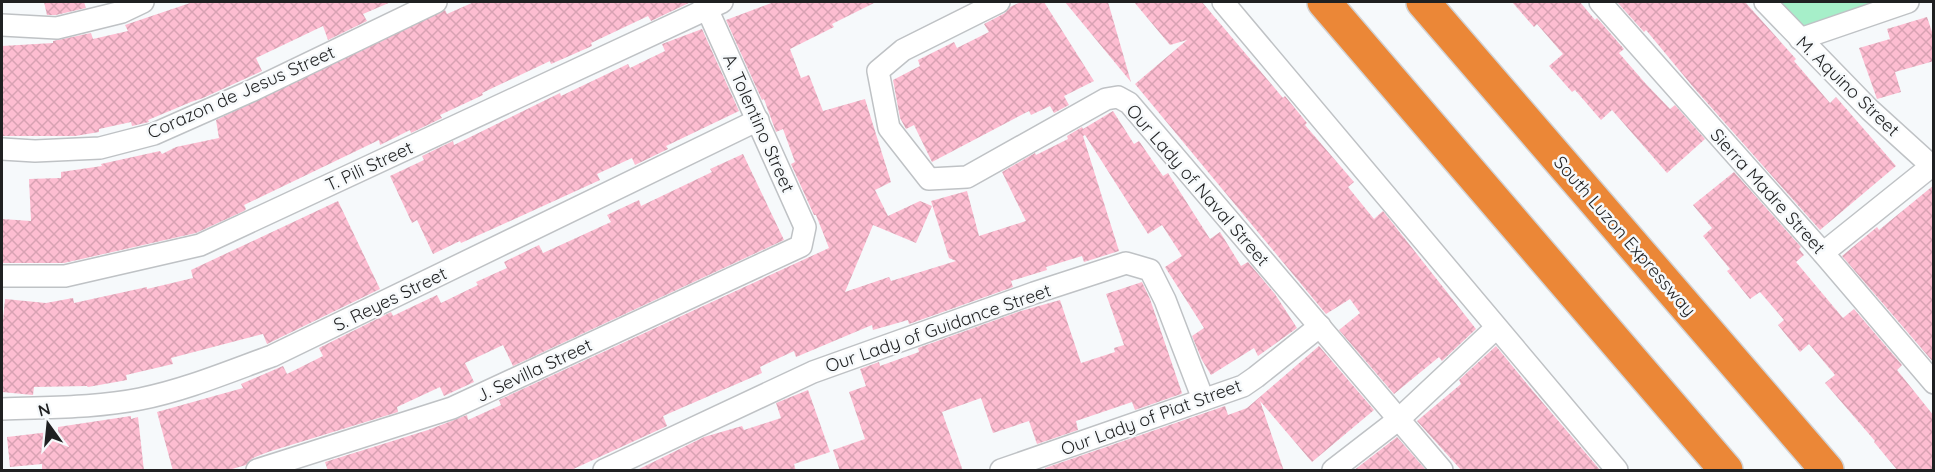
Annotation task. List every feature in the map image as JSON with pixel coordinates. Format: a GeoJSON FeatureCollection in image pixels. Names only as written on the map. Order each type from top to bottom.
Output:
{"type":"FeatureCollection","features":[{"type":"Feature","properties":{"kind":"highway"},"geometry":{"type":"LineString","coordinates":[[1324,2],[1726,471]]}},
{"type":"Feature","properties":{"kind":"highway","name":"South Luzon Expressway"},"geometry":{"type":"LineString","coordinates":[[1423,2],[1827,471]]}},
{"type":"Feature","properties":{"kind":"street"},"geometry":{"type":"LineString","coordinates":[[2,25],[57,28],[122,12],[142,2]]}},
{"type":"Feature","properties":{"kind":"street","name":"Corazon de Jesus Street"},"geometry":{"type":"LineString","coordinates":[[2,149],[35,151],[100,148],[154,134],[251,91],[436,2]]}},
{"type":"Feature","properties":{"kind":"street","name":"Our Lady of Naval Street"},"geometry":{"type":"LineString","coordinates":[[999,2],[903,50],[878,71],[888,128],[930,179],[967,177],[1106,99],[1118,97],[1129,103],[1442,471]]}},
{"type":"Feature","properties":{"kind":"street"},"geometry":{"type":"LineString","coordinates":[[1223,2],[1617,471]]}},
{"type":"Feature","properties":{"kind":"street","name":"Sierra Madre Street"},"geometry":{"type":"LineString","coordinates":[[1600,2],[1823,253],[1934,383]]}},
{"type":"Feature","properties":{"kind":"street","name":"M. Aquino Street"},"geometry":{"type":"LineString","coordinates":[[1765,2],[1870,110],[1933,165]]}},
{"type":"Feature","properties":{"kind":"street"},"geometry":{"type":"LineString","coordinates":[[1800,39],[1908,2]]}},
{"type":"Feature","properties":{"kind":"street","name":"A. Tolentino Street"},"geometry":{"type":"LineString","coordinates":[[711,4],[805,227],[801,246]]}},
{"type":"Feature","properties":{"kind":"street","name":"T. Pili Street"},"geometry":{"type":"LineString","coordinates":[[2,276],[65,276],[200,245],[711,4]]}},
{"type":"Feature","properties":{"kind":"street","name":"S. Reyes Street"},"geometry":{"type":"LineString","coordinates":[[2,409],[101,405],[140,399],[195,385],[272,356],[758,120]]}},
{"type":"Feature","properties":{"kind":"street"},"geometry":{"type":"LineString","coordinates":[[1823,253],[1933,165]]}},
{"type":"Feature","properties":{"kind":"street","name":"J. Sevilla Street"},"geometry":{"type":"LineString","coordinates":[[257,471],[452,408],[801,246]]}},
{"type":"Feature","properties":{"kind":"street","name":"Our Lady of Guidance Street"},"geometry":{"type":"LineString","coordinates":[[604,471],[813,372],[1034,293],[1126,263],[1150,270],[1165,300],[1203,399]]}},
{"type":"Feature","properties":{"kind":"street","name":"Our Lady of Piat Street"},"geometry":{"type":"LineString","coordinates":[[1001,471],[1243,386],[1320,326]]}},
{"type":"Feature","properties":{"kind":"street"},"geometry":{"type":"LineString","coordinates":[[1333,471],[1399,419],[1496,328]]}},
{"type":"Feature","properties":{"kind":"green space"},"geometry":{"type":"Polygon","coordinates":[[[1768,2],[1903,2],[1800,38],[1768,2]]]}},
{"type":"Feature","properties":{"kind":"building"},"geometry":{"type":"Polygon","coordinates":[[[44,2],[84,2],[86,8],[47,15],[44,2]]]}},
{"type":"Feature","properties":{"kind":"building"},"geometry":{"type":"Polygon","coordinates":[[[193,2],[391,2],[363,14],[367,21],[328,40],[323,26],[256,58],[262,71],[148,120],[149,122],[132,126],[131,122],[99,129],[99,132],[75,136],[2,136],[2,46],[53,43],[53,41],[91,33],[93,39],[128,31],[125,25],[193,2]]]}},
{"type":"Feature","properties":{"kind":"building"},"geometry":{"type":"Polygon","coordinates":[[[474,2],[691,2],[651,21],[648,16],[591,43],[592,46],[551,64],[550,61],[482,93],[483,95],[440,115],[442,118],[411,133],[410,130],[380,145],[379,140],[244,205],[246,209],[244,211],[196,233],[64,263],[2,263],[2,219],[31,221],[29,179],[61,178],[61,172],[102,166],[101,164],[160,151],[162,154],[176,147],[219,138],[216,120],[445,10],[447,14],[474,2]]]}},
{"type":"Feature","properties":{"kind":"building"},"geometry":{"type":"Polygon","coordinates":[[[774,2],[876,2],[790,49],[801,78],[809,75],[823,111],[865,99],[891,182],[875,190],[888,216],[920,201],[932,206],[916,243],[873,225],[845,292],[889,277],[891,281],[956,261],[949,258],[931,201],[967,191],[979,236],[1026,221],[1002,172],[1035,153],[1036,155],[1068,139],[1067,136],[1113,111],[1134,144],[1139,141],[1163,176],[1168,173],[1210,239],[1220,232],[1241,266],[1248,262],[1275,294],[1297,328],[1258,356],[1254,348],[1211,375],[1192,336],[1204,328],[1165,267],[1182,256],[1162,225],[1148,234],[1085,135],[1083,136],[1119,251],[1084,262],[1082,256],[1046,267],[1047,270],[1011,281],[1013,287],[909,324],[908,320],[873,330],[872,325],[796,357],[794,351],[760,367],[762,373],[663,416],[667,426],[569,471],[328,471],[325,462],[428,430],[467,415],[468,420],[501,405],[499,400],[829,248],[791,164],[795,162],[783,129],[776,132],[764,99],[762,100],[726,20],[774,2]]]}},
{"type":"Feature","properties":{"kind":"building"},"geometry":{"type":"Polygon","coordinates":[[[1021,2],[1044,2],[1094,81],[1064,96],[1069,105],[1054,113],[1050,106],[1031,115],[1029,111],[932,162],[914,125],[906,129],[900,118],[893,80],[920,66],[918,60],[954,42],[957,48],[989,32],[984,24],[1021,2]]]}},
{"type":"Feature","properties":{"kind":"building"},"geometry":{"type":"Polygon","coordinates":[[[1065,2],[1108,2],[1131,82],[1065,2]]]}},
{"type":"Feature","properties":{"kind":"building"},"geometry":{"type":"Polygon","coordinates":[[[1134,2],[1202,2],[1283,98],[1285,96],[1307,123],[1305,125],[1354,182],[1348,187],[1374,219],[1383,211],[1476,329],[1442,361],[1439,357],[1394,394],[1339,330],[1360,313],[1350,299],[1326,314],[1135,84],[1187,40],[1170,45],[1134,2]]]}},
{"type":"Feature","properties":{"kind":"building"},"geometry":{"type":"Polygon","coordinates":[[[1512,2],[1580,2],[1624,49],[1619,53],[1646,84],[1670,109],[1675,105],[1705,139],[1667,173],[1612,110],[1601,120],[1575,90],[1572,92],[1549,66],[1563,54],[1537,24],[1534,27],[1512,2]]]}},
{"type":"Feature","properties":{"kind":"building"},"geometry":{"type":"Polygon","coordinates":[[[1617,2],[1745,2],[1796,59],[1794,61],[1830,103],[1836,97],[1896,166],[1820,230],[1694,88],[1646,30],[1644,32],[1617,2]]]}},
{"type":"Feature","properties":{"kind":"building"},"geometry":{"type":"Polygon","coordinates":[[[1927,17],[1934,38],[1934,61],[1895,72],[1901,92],[1877,99],[1859,48],[1890,39],[1887,29],[1927,17]]]}},
{"type":"Feature","properties":{"kind":"building"},"geometry":{"type":"Polygon","coordinates":[[[702,29],[739,111],[666,146],[668,149],[635,165],[632,158],[597,174],[600,180],[433,254],[417,220],[412,223],[390,176],[424,160],[422,156],[453,141],[454,145],[560,93],[561,96],[628,64],[630,68],[665,51],[662,44],[702,29]]]}},
{"type":"Feature","properties":{"kind":"building"},"geometry":{"type":"Polygon","coordinates":[[[743,154],[784,240],[513,366],[503,345],[465,363],[474,382],[444,396],[440,387],[397,407],[398,412],[268,452],[253,458],[246,465],[225,471],[173,471],[157,412],[243,388],[241,384],[283,366],[287,374],[323,356],[319,348],[391,312],[393,316],[437,295],[441,303],[478,285],[476,282],[507,268],[504,262],[539,245],[543,253],[611,222],[607,215],[639,200],[641,206],[712,172],[710,169],[743,154]]]}},
{"type":"Feature","properties":{"kind":"building"},"geometry":{"type":"Polygon","coordinates":[[[1734,172],[1801,247],[1799,249],[1804,255],[1796,262],[1843,318],[1854,309],[1902,365],[1897,370],[1934,416],[1934,471],[1898,471],[1825,383],[1835,375],[1809,344],[1800,352],[1778,325],[1784,320],[1760,292],[1750,299],[1727,271],[1730,269],[1703,236],[1712,228],[1693,205],[1734,172]]]}},
{"type":"Feature","properties":{"kind":"building"},"geometry":{"type":"Polygon","coordinates":[[[1934,185],[1934,363],[1842,256],[1877,227],[1879,230],[1934,185]]]}},
{"type":"Feature","properties":{"kind":"building"},"geometry":{"type":"Polygon","coordinates":[[[338,201],[380,289],[267,344],[263,334],[171,358],[173,364],[126,375],[127,380],[88,387],[34,387],[33,395],[2,392],[2,330],[5,299],[46,303],[73,298],[74,303],[193,278],[191,270],[338,201]]]}},
{"type":"Feature","properties":{"kind":"building"},"geometry":{"type":"Polygon","coordinates":[[[1142,282],[1150,299],[1181,394],[1135,410],[1132,402],[1076,421],[1078,430],[1037,444],[1029,421],[993,433],[981,398],[942,412],[963,471],[840,471],[833,450],[865,439],[849,392],[866,386],[860,369],[879,362],[880,366],[919,352],[918,348],[1021,311],[1060,300],[1081,363],[1115,352],[1114,348],[1124,345],[1106,294],[1142,282]]]}},
{"type":"Feature","properties":{"kind":"building"},"geometry":{"type":"Polygon","coordinates":[[[1319,346],[1374,410],[1312,462],[1260,401],[1284,471],[1046,471],[1045,468],[1225,406],[1228,415],[1247,408],[1319,346]]]}},
{"type":"Feature","properties":{"kind":"building"},"geometry":{"type":"Polygon","coordinates":[[[1496,346],[1601,471],[1462,471],[1417,421],[1461,384],[1459,380],[1496,346]]]}},
{"type":"Feature","properties":{"kind":"building"},"geometry":{"type":"Polygon","coordinates":[[[808,390],[830,452],[794,464],[796,471],[635,471],[704,437],[742,426],[744,430],[781,418],[776,403],[808,390]]]}},
{"type":"Feature","properties":{"kind":"building"},"geometry":{"type":"Polygon","coordinates":[[[131,416],[131,419],[138,417],[144,471],[42,471],[42,464],[10,467],[7,437],[58,431],[58,427],[131,416]]]}},
{"type":"Feature","properties":{"kind":"building"},"geometry":{"type":"Polygon","coordinates":[[[1397,437],[1426,470],[1353,471],[1397,437]]]}}]}
